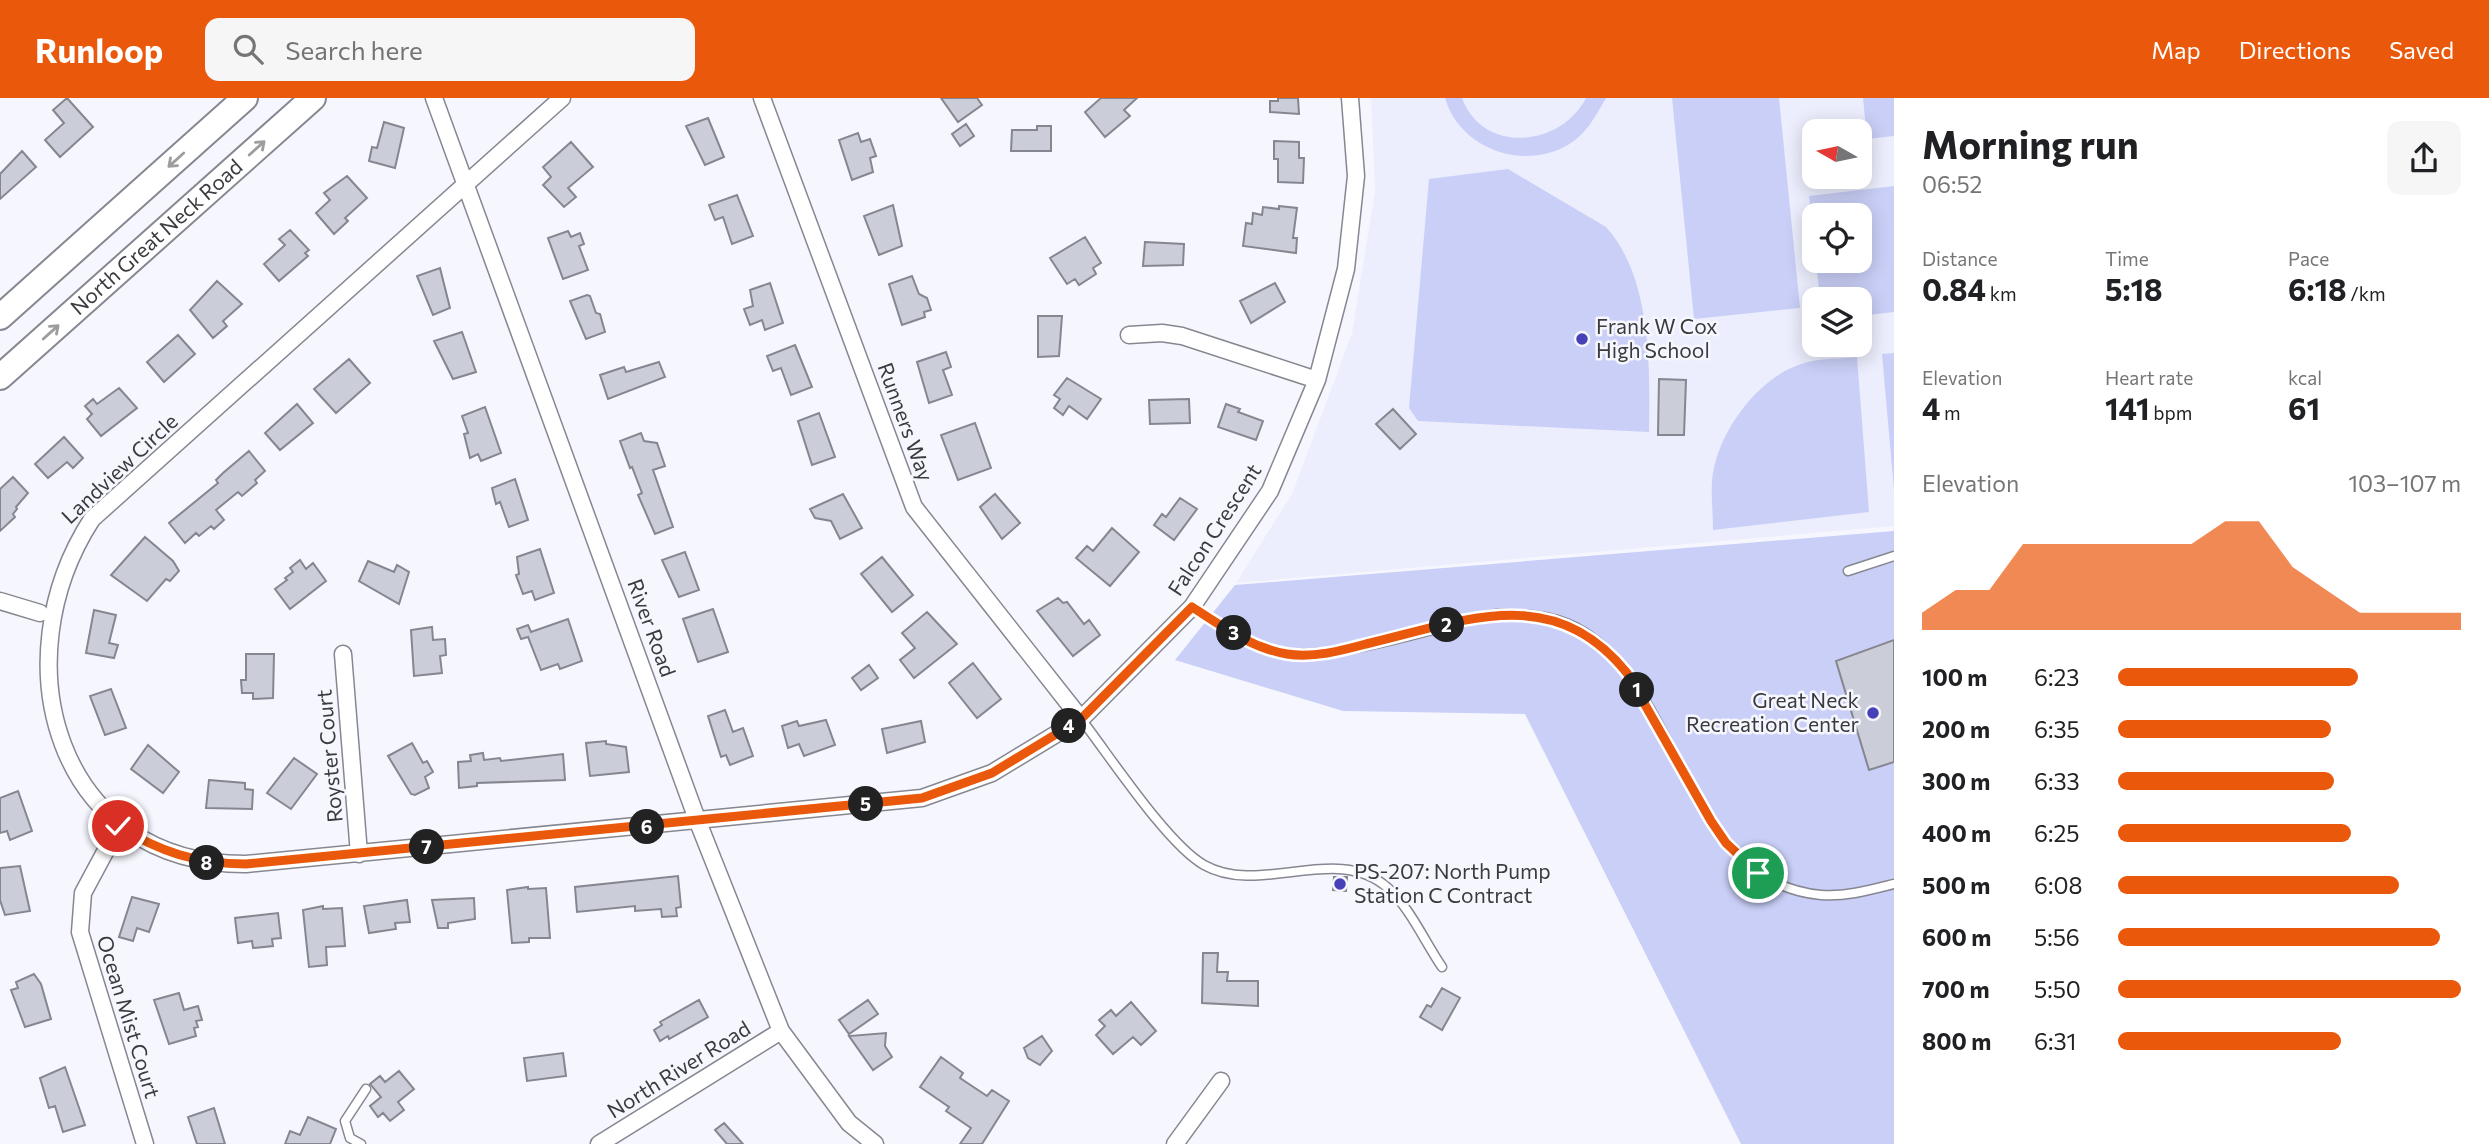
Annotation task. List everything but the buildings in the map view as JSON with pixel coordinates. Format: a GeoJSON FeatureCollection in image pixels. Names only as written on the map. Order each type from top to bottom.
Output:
{"type":"FeatureCollection","features":[{"type":"Feature","properties":{"kind":"main road"},"geometry":{"type":"LineString","coordinates":[[0,317],[245,98]]}},
{"type":"Feature","properties":{"kind":"main road","name":"North Great Neck Road"},"geometry":{"type":"LineString","coordinates":[[0,377],[313,98]]}},
{"type":"Feature","properties":{"kind":"street","name":"River Road"},"geometry":{"type":"LineString","coordinates":[[434,98],[467,182],[698,822],[781,1031],[849,1122],[876,1144]]}},
{"type":"Feature","properties":{"kind":"street","name":"Landview Circle"},"geometry":{"type":"LineString","coordinates":[[34,648],[40,612],[60,561],[92,519],[562,98]]}},
{"type":"Feature","properties":{"kind":"street","name":"Runners Way"},"geometry":{"type":"LineString","coordinates":[[762,98],[914,507],[1081,719]]}},
{"type":"Feature","properties":{"kind":"street","name":"Falcon Crescent"},"geometry":{"type":"LineString","coordinates":[[698,822],[922,798],[992,773],[1081,719],[1192,607],[1270,491],[1317,380],[1346,269],[1356,176],[1350,98]]}},
{"type":"Feature","properties":{"kind":"street"},"geometry":{"type":"LineString","coordinates":[[1129,335],[1162,333],[1182,336],[1317,380]]}},
{"type":"Feature","properties":{"kind":"street"},"geometry":{"type":"LineString","coordinates":[[0,601],[40,612]]}},
{"type":"Feature","properties":{"kind":"street","name":"Royster Court"},"geometry":{"type":"LineString","coordinates":[[343,654],[359,854]]}},
{"type":"Feature","properties":{"kind":"street"},"geometry":{"type":"LineString","coordinates":[[34,682],[46,728],[64,766],[81,792],[118,826],[170,854],[220,864],[359,854],[698,822]]}},
{"type":"Feature","properties":{"kind":"street","name":"Ocean Mist Court"},"geometry":{"type":"LineString","coordinates":[[118,826],[83,893],[80,932],[145,1144]]}},
{"type":"Feature","properties":{"kind":"street","name":"North River Road"},"geometry":{"type":"LineString","coordinates":[[599,1144],[781,1031]]}},
{"type":"Feature","properties":{"kind":"street"},"geometry":{"type":"LineString","coordinates":[[1175,1144],[1221,1081]]}},
{"type":"Feature","properties":{"kind":"lane"},"geometry":{"type":"LineString","coordinates":[[1848,571],[1894,556]]}},
{"type":"Feature","properties":{"kind":"lane"},"geometry":{"type":"LineString","coordinates":[[1192,607],[1246,641],[1267,649],[1299,654],[1332,653],[1497,614],[1553,618],[1574,626],[1596,641],[1627,673],[1711,821],[1726,843],[1751,868],[1779,885],[1824,895],[1849,894],[1894,884]]}},
{"type":"Feature","properties":{"kind":"lane"},"geometry":{"type":"LineString","coordinates":[[1081,719],[1146,805],[1189,854],[1203,864],[1237,876],[1343,869],[1373,877],[1399,901],[1441,967]]}},
{"type":"Feature","properties":{"kind":"lane"},"geometry":{"type":"LineString","coordinates":[[361,1144],[349,1138],[345,1121],[366,1089]]}},
{"type":"Feature","properties":{"kind":"shaded area","name":"Frank W Cox High School"},"geometry":{"type":"Polygon","coordinates":[[[1371,98],[1894,98],[1894,526],[1236,583],[1292,494],[1352,333],[1375,191],[1371,98]]]}},
{"type":"Feature","properties":{"kind":"shaded area"},"geometry":{"type":"Polygon","coordinates":[[[1445,98],[1462,98],[1472,116],[1487,129],[1504,136],[1523,138],[1541,135],[1559,127],[1574,114],[1586,98],[1606,98],[1589,126],[1578,138],[1547,154],[1528,156],[1493,150],[1477,141],[1463,130],[1452,115],[1445,98]]]}},
{"type":"Feature","properties":{"kind":"shaded area"},"geometry":{"type":"Polygon","coordinates":[[[1672,98],[1779,98],[1800,308],[1694,319],[1672,98]]]}},
{"type":"Feature","properties":{"kind":"shaded area"},"geometry":{"type":"Polygon","coordinates":[[[1863,98],[1894,98],[1894,136],[1872,138],[1872,119],[1865,119],[1863,98]]]}},
{"type":"Feature","properties":{"kind":"shaded area"},"geometry":{"type":"Polygon","coordinates":[[[1508,169],[1606,227],[1621,248],[1640,297],[1645,325],[1649,432],[1418,421],[1409,408],[1429,179],[1508,169]]]}},
{"type":"Feature","properties":{"kind":"shaded area"},"geometry":{"type":"Polygon","coordinates":[[[1894,186],[1894,312],[1872,315],[1872,287],[1819,287],[1817,273],[1872,273],[1872,203],[1810,203],[1809,196],[1894,186]]]}},
{"type":"Feature","properties":{"kind":"shaded area"},"geometry":{"type":"Polygon","coordinates":[[[1894,353],[1894,490],[1882,354],[1894,353]]]}},
{"type":"Feature","properties":{"kind":"shaded area"},"geometry":{"type":"Polygon","coordinates":[[[1857,357],[1869,512],[1713,530],[1712,481],[1715,463],[1731,425],[1773,378],[1790,368],[1814,361],[1857,357]]]}},
{"type":"Feature","properties":{"kind":"shaded area"},"geometry":{"type":"Polygon","coordinates":[[[1894,531],[1894,1144],[1741,1144],[1525,714],[1343,711],[1175,660],[1235,585],[1894,531]]]}},
{"type":"Feature","properties":{"kind":"place","name":"Frank W Cox High School"},"geometry":{"type":"Point","coordinates":[1582,339]}},
{"type":"Feature","properties":{"kind":"place","name":"Great Neck Recreation Center"},"geometry":{"type":"Point","coordinates":[1873,713]}},
{"type":"Feature","properties":{"kind":"place","name":"PS-207: North Pump Station C Contract"},"geometry":{"type":"Point","coordinates":[1340,884]}},
{"type":"Feature","properties":{"kind":"route"},"geometry":{"type":"LineString","coordinates":[[118,826],[170,854],[195,861],[246,864],[698,822],[922,798],[992,773],[1081,719],[1192,607],[1246,641],[1288,654],[1310,655],[1332,653],[1497,614],[1525,614],[1553,618],[1574,626],[1613,656],[1627,673],[1711,821],[1726,843],[1758,873]]}}]}
